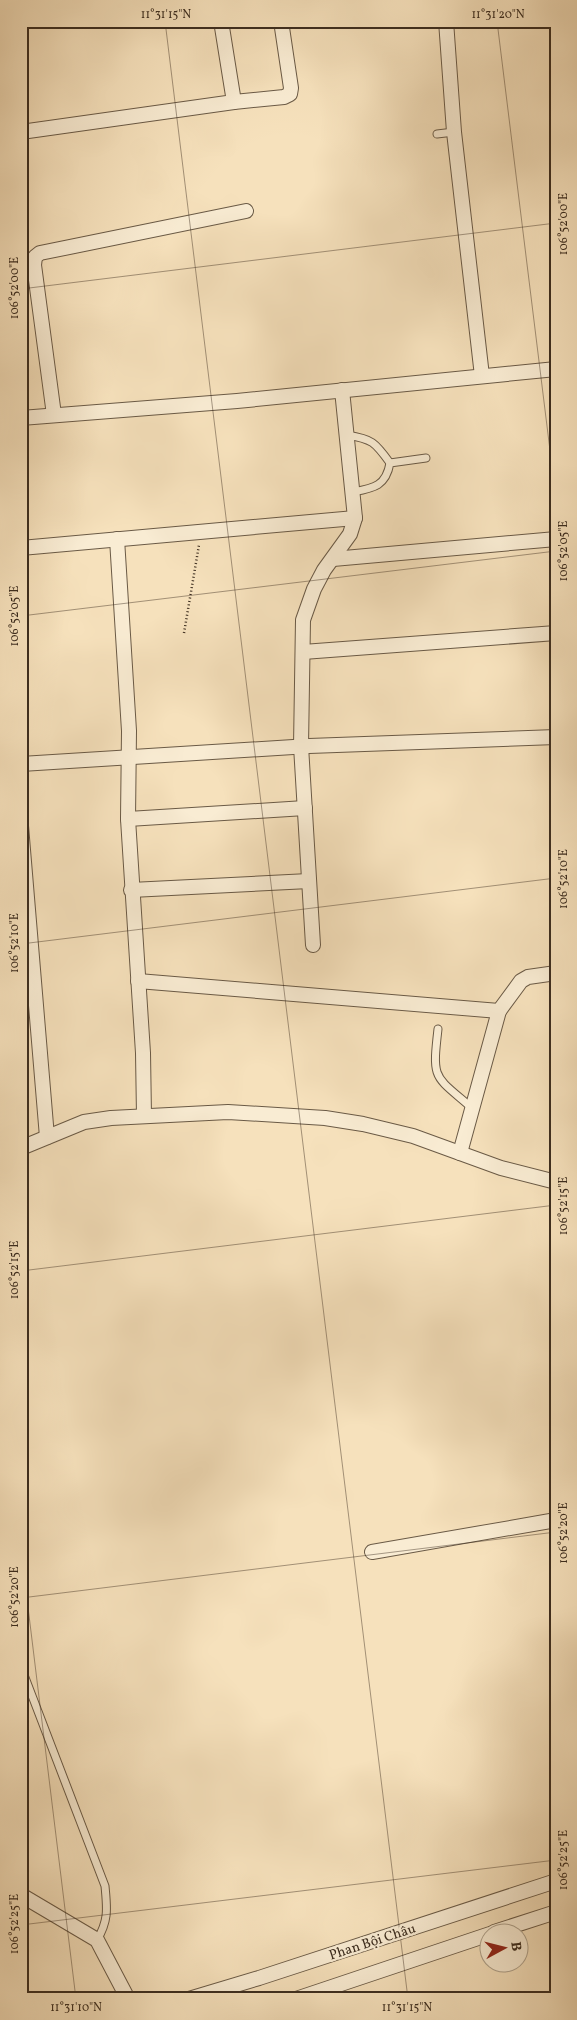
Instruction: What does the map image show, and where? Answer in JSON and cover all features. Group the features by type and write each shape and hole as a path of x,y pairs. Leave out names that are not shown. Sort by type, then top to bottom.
{"street":[{"path":"220,21 234,102"},
{"path":"21,132 234,102 284,97 290,94 291,88 281,21"},
{"path":"446,21 454,132 482,376"},
{"path":"54,415 34,265 35,257 40,253 246,211"},
{"path":"21,418 237,401 556,369"},
{"path":"313,945 301,746 303,620 314,589 324,570 334,559 350,534 355,518 342,390"},
{"path":"21,548 355,518"},
{"path":"116,539 129,757 128,819 131,890 144,1053 144,1116"},
{"path":"334,559 556,539"},
{"path":"303,652 556,634"},
{"path":"21,764 301,746 556,736"},
{"path":"128,819 305,808"},
{"path":"21,826 47,1137"},
{"path":"131,890 309,880"},
{"path":"460,1154 499,1011 521,981 528,977 556,973"},
{"path":"138,981 499,1011"},
{"path":"21,1148 84,1122 111,1118 228,1112 326,1118 363,1124 412,1136 500,1168 556,1182"},
{"path":"372,1552 556,1520"},
{"name":"Phan Bội Châu","path":"189,1999 556,1881"},
{"path":"21,1895 97,1940 128,1999"},
{"path":"525,1922 556,1912"},
{"path":"296,1999 480,1937"}],"lane":[{"path":"437,134 454,132"},
{"path":"347,435 363,438 377,445 390,463 388,475 379,485 368,490 352,492"},
{"path":"390,463 426,458"},
{"path":"438,1029 434,1062 436,1074 441,1081 472,1108"},
{"path":"21,1667 105,1886 108,1913 104,1928 97,1940"}],"path":[{"path":"184,633 201,532"}]}
